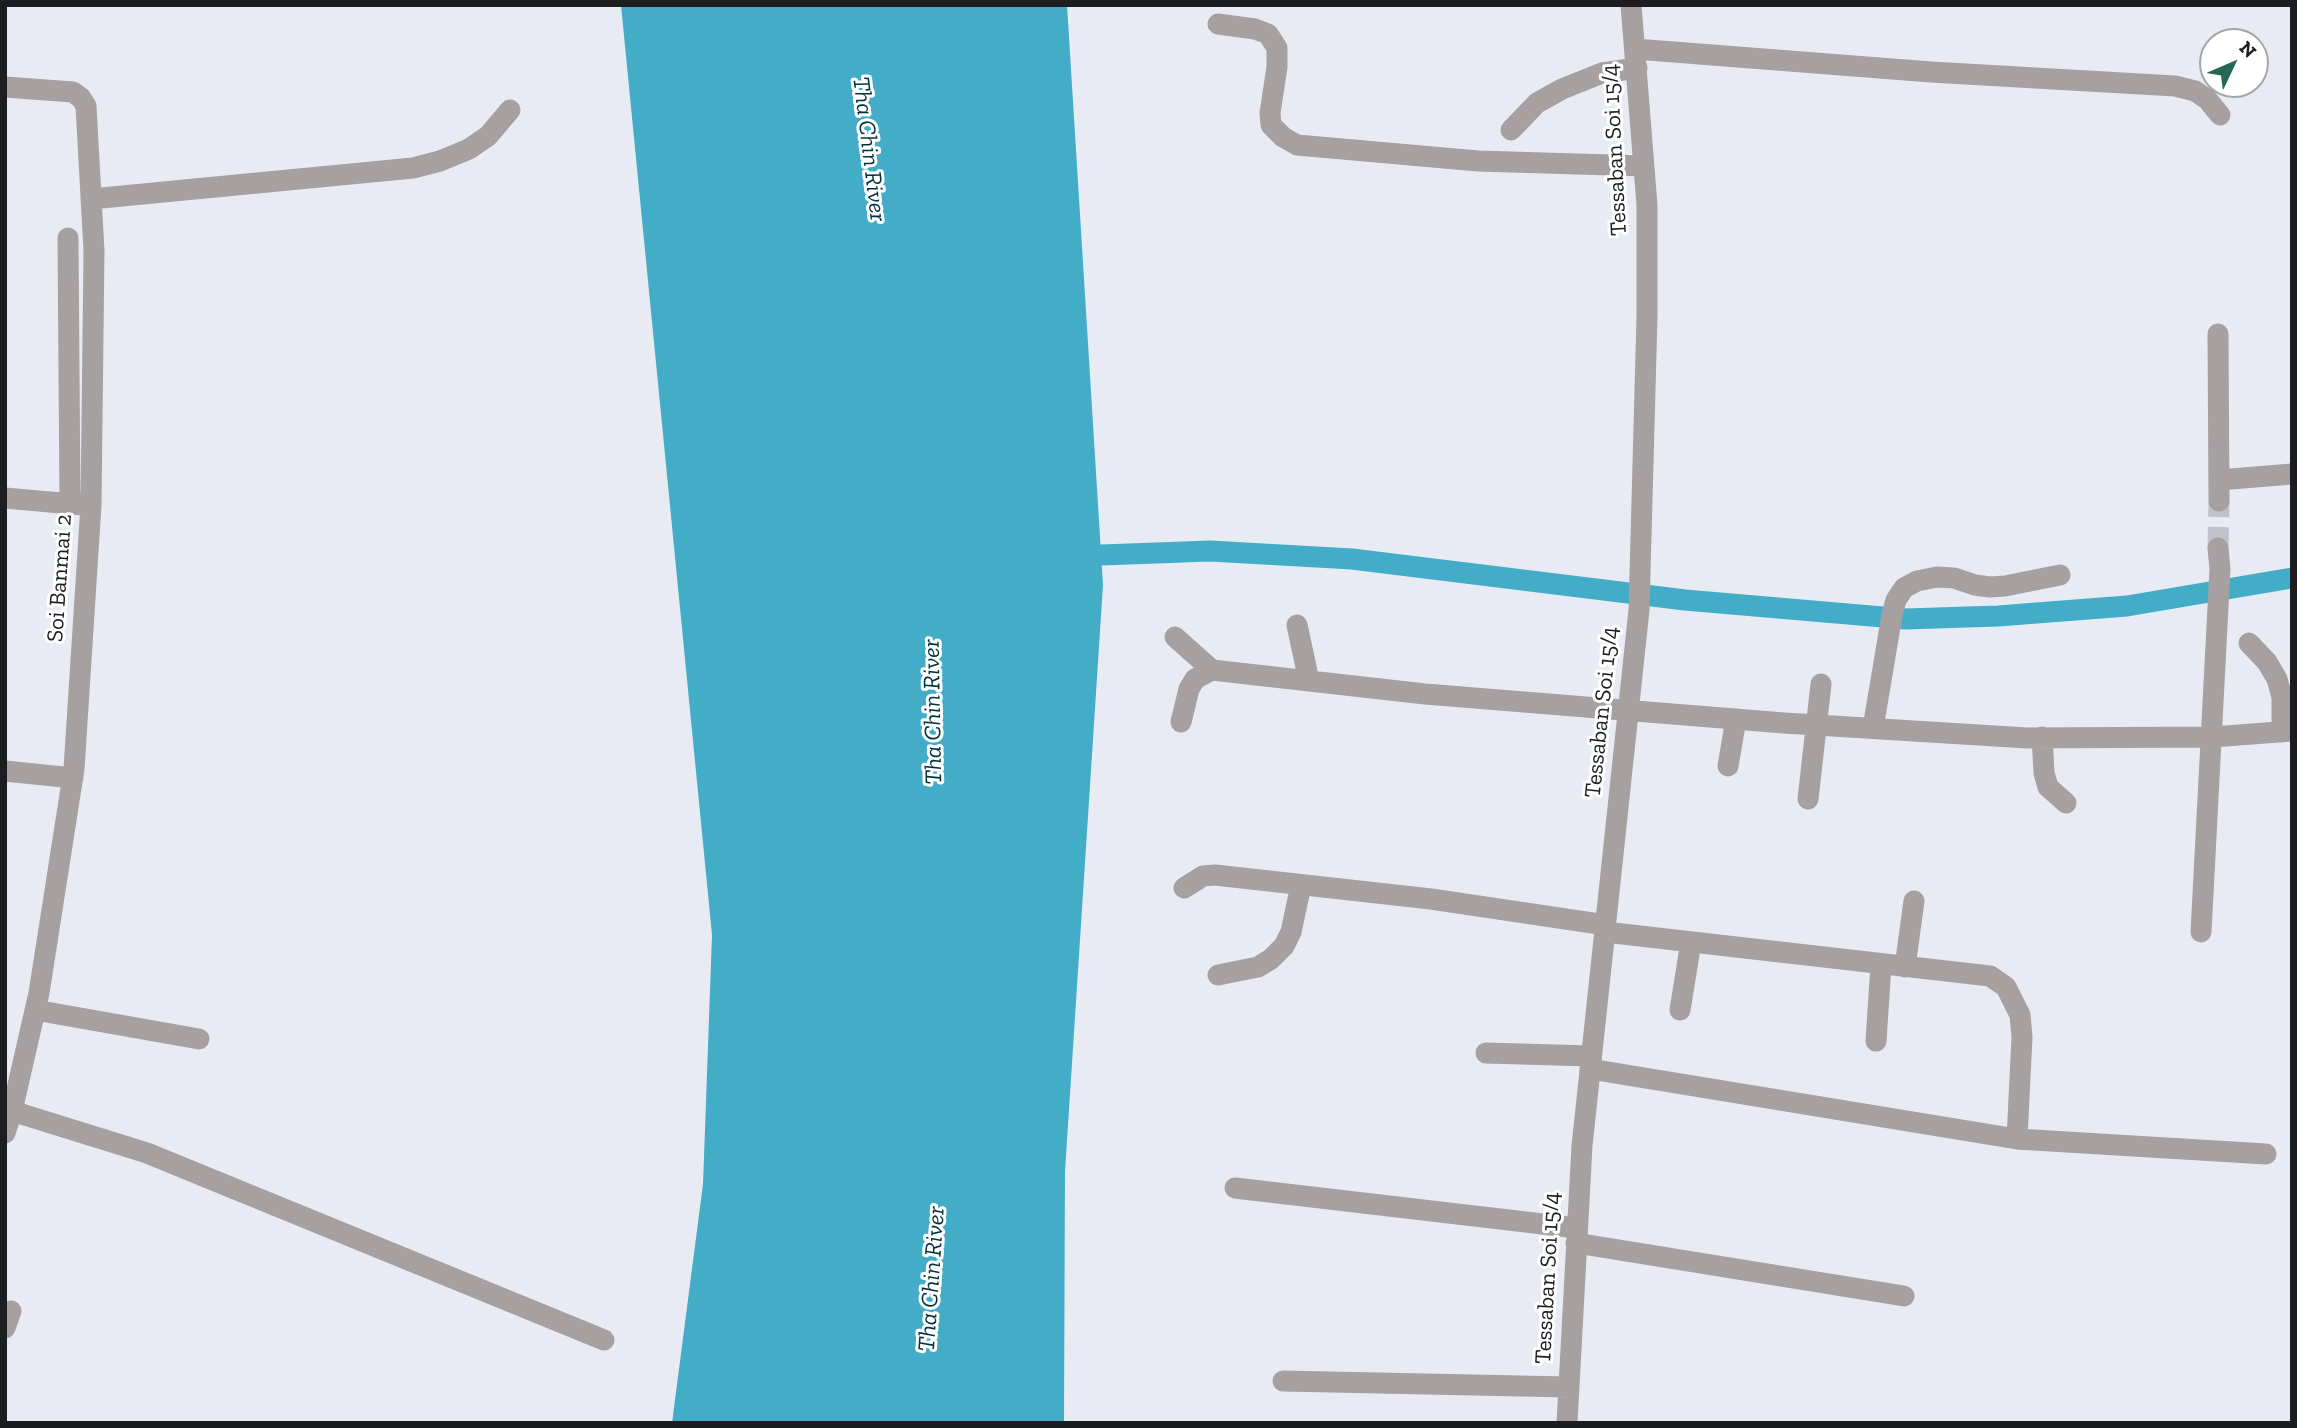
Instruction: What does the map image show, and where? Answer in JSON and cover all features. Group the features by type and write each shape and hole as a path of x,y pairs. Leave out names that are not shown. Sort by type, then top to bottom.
{"street":[{"name":"Tessaban Soi 15/4","path":"1567,1423 1576,1236 1590,1063 1639,610 1647,317 1647,205 1631,5"},
{"path":"1218,24 1255,29 1268,34 1277,48 1271,125 1283,137 1297,145 1478,161 1644,166"},
{"path":"1511,130 1537,103 1562,89 1636,59 2175,86 2195,91 2207,99 2220,115"},
{"name":"Soi Banmai 2","path":"5,87 73,92 86,106 94,251 80,504 73,778 35,1010 5,1133"},
{"path":"91,199 413,168 469,149 488,136 510,110"},
{"path":"5,498 80,504 68,238"},
{"path":"2218,334 2219,490 2292,474"},
{"path":"2201,932 2219,559"},
{"path":"1873,728 1894,608 1904,588 1937,577 1954,578 1990,587 2060,575"},
{"path":"1297,625 1309,681"},
{"path":"1175,637 1212,670"},
{"path":"1181,722 1189,689 1195,679 1212,670 1425,694 1815,725 2042,737 2212,737 2287,732 2277,679 2267,662 2249,643"},
{"path":"1808,799 1821,684"},
{"path":"1728,766 1736,719"},
{"path":"2042,737 2044,773 2048,787 2066,803"},
{"path":"5,771 73,778"},
{"path":"1184,888 1203,876 1215,875 1431,899 1691,942 1990,976 2006,987 2020,1016 2022,1037 2017,1139"},
{"path":"1218,975 1258,967 1284,946 1291,932 1301,885"},
{"path":"1905,967 1914,901"},
{"path":"1680,1010 1691,942"},
{"path":"1876,1041 1881,964"},
{"path":"35,1010 199,1039"},
{"path":"1486,1053 1590,1063 2017,1139 2266,1154"},
{"path":"12,1111 147,1153 604,1340"},
{"path":"1235,1188 1576,1236 1904,1296"},
{"path":"1283,1381 1568,1387"}],"water":[{"name":"Tha Chin River","path":"621,5 1067,5 1103,585 1065,1171 1064,1423 672,1423 703,1184 712,935"}],"waterway":[{"path":"1075,556 1210,551 1352,559 1685,600 1906,619 1998,616 2127,606 2292,578"}],"tunnel":[{"path":"2218,548 2219,501"}]}
